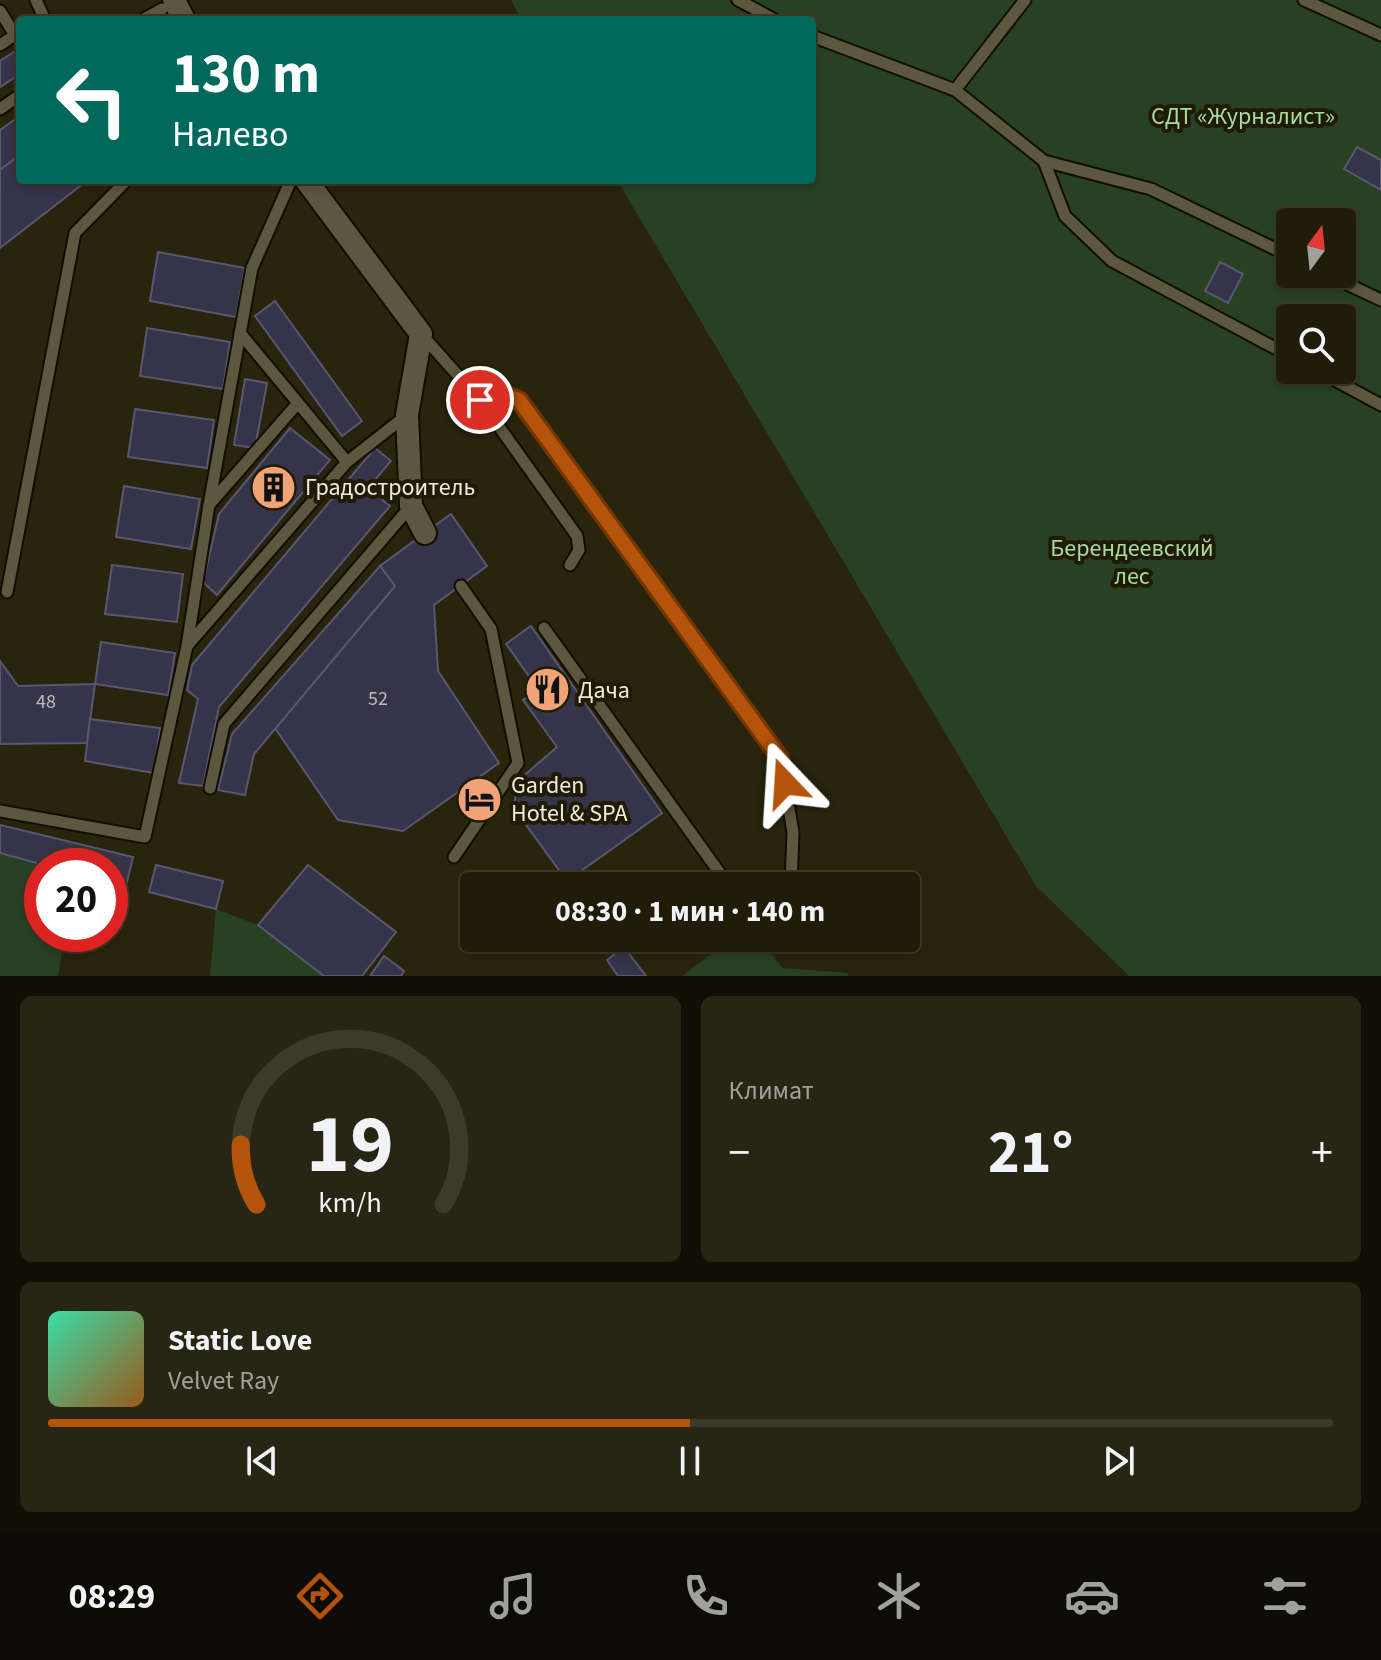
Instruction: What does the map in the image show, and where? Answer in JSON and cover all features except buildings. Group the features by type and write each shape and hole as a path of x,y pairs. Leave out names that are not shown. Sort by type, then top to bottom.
{"street":[{"path":"309,184 421,334 407,415 411,506 425,533"}],"lane":[{"path":"738,0 768,16"},
{"path":"955,90 1025,0"},
{"path":"1304,0 1381,35"},
{"path":"0,11 15,35 0,45"},
{"path":"816,38 955,90 1044,161 1151,189 1276,249"},
{"path":"1044,161 1065,216 1112,261 1276,349"},
{"path":"7,592 75,233 123,184"},
{"path":"0,811 145,837 187,646 252,268 289,184"},
{"path":"1356,288 1381,300"},
{"path":"240,333 347,462"},
{"path":"421,334 480,400 577,536 579,550 570,565"},
{"path":"1342,384 1381,405"},
{"path":"480,400 505,395 519,400 780,758 793,832 792,872"},
{"path":"209,505 298,403"},
{"path":"187,646 347,462 407,415"},
{"path":"210,788 224,724 411,506"},
{"path":"454,857 518,763 491,629 461,586"},
{"path":"544,628 719,872"}],"green space":[{"name":"Берендеевский лес","path":"511,0 1381,0 1381,976 1129,976 1036,886 619,184 816,184 816,16 520,16"},
{"path":"0,853 24,860 24,952 62,952 58,976 0,976"},
{"path":"216,909 258,925 324,976 210,976"},
{"path":"714,952 770,952 783,968 847,973 849,976 682,976"}],"place":[{"name":"Градостроитель","path":"274,487"},
{"name":"Дача","path":"547,690"},
{"name":"Garden Hotel & SPA","path":"480,799"}],"route":[{"path":"480,400 505,395 519,400 780,758 785,783"}],"park label":[{"name":"СДТ «Журналист»","path":"1243,116"}]}
